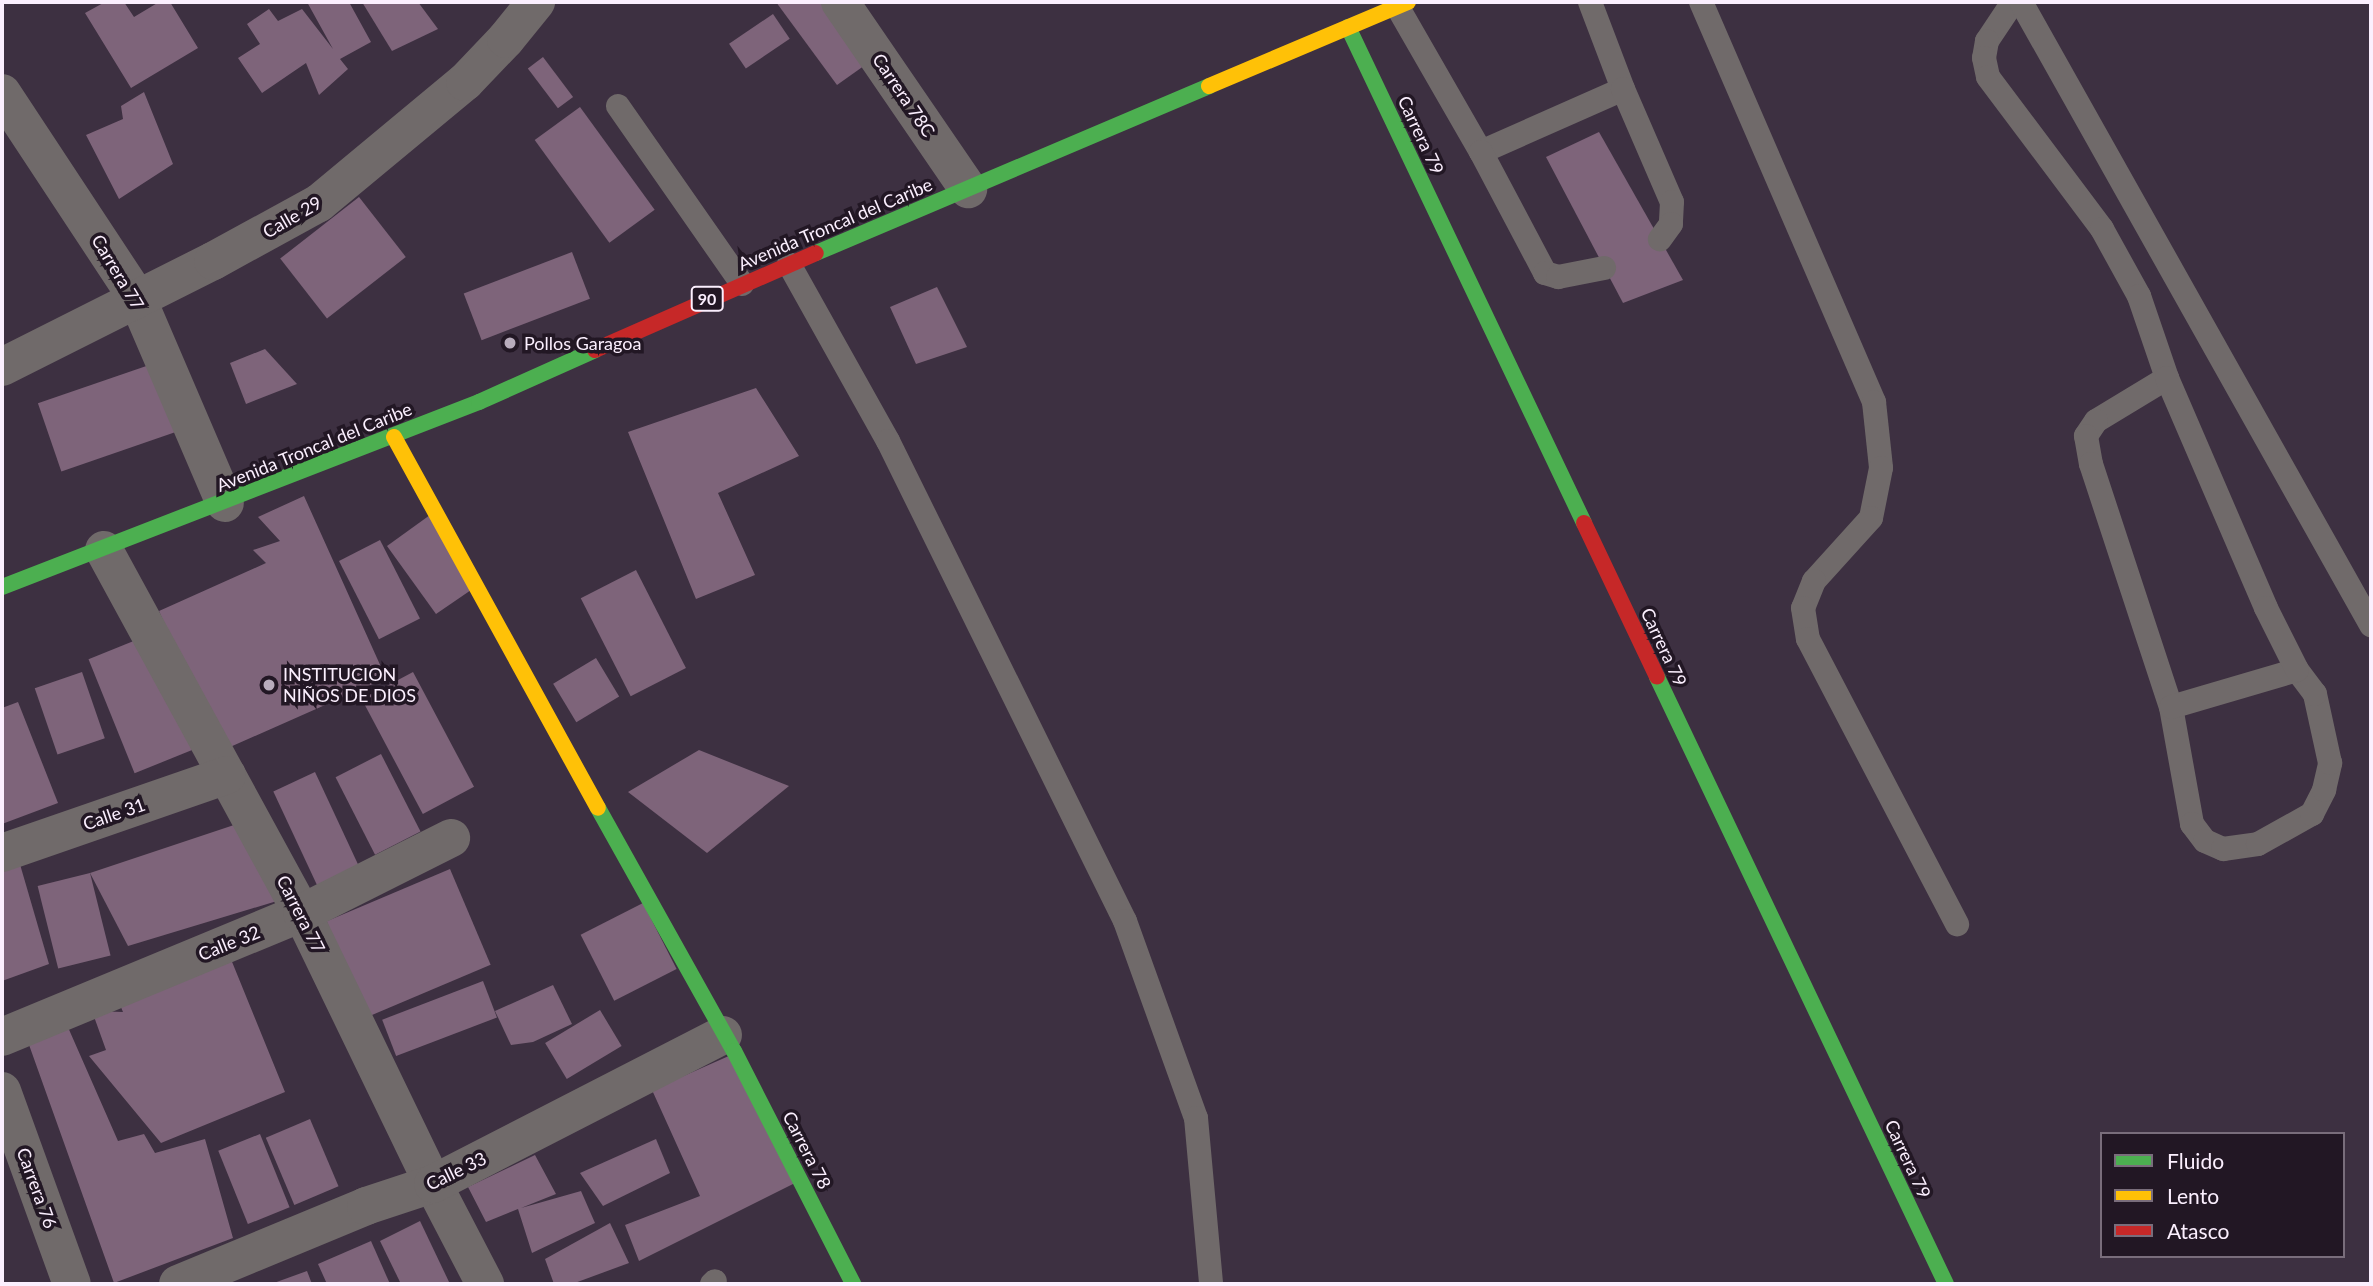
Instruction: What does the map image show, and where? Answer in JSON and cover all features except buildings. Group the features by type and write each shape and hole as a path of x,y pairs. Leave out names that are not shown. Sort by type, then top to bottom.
{"main road":[{"name":"Avenida Troncal del Caribe","path":"2,587 394,437 742,284 1402,4"},
{"name":"Carrera 79","path":"1348,27 1946,1284"},
{"name":"Carrera 78","path":"394,437 734,1051 853,1284"}],"street":[{"name":"Calle 29","path":"2,367 213,261 319,203 465,82 506,39 536,2"},
{"name":"Carrera 78C","path":"840,2 968,188"},
{"name":"Carrera 77","path":"2,93 137,298 225,503"},
{"name":"Carrera 77","path":"104,550 302,913 433,1184 485,1284"},
{"name":"Calle 31","path":"2,853 227,775"},
{"name":"Calle 32","path":"2,1037 302,913 451,838"},
{"name":"Calle 33","path":"178,1284 366,1206 433,1184 723,1035"},
{"name":"Carrera 76","path":"2,1091 72,1284"}],"lane":[{"path":"1590,2 1623,89 1672,202 1671,224 1660,239"},
{"path":"1701,2 1874,402 1881,468 1871,518 1814,581 1803,608 1808,639 1957,924"},
{"path":"2014,2 1987,41 1984,58 1989,77 2102,229 2139,296 2167,378 2266,608 2297,670 2315,694 2330,762 2324,790 2312,814 2258,844 2223,849 2205,841 2192,824 2171,707 2095,477 2086,436 2095,421 2167,378"},
{"path":"2021,2 2371,625"},
{"path":"1402,4 1545,273 1558,277 1604,268"},
{"path":"1481,152 1623,89"},
{"path":"618,106 742,284"},
{"path":"789,264 888,441 1125,921 1196,1118 1211,1284"},
{"path":"2171,707 2297,670"}],"traffic: fast":[{"path":"1348,27 1584,523"},
{"path":"816,253 1209,86"},
{"path":"2,587 479,402 595,350"},
{"path":"1657,677 1946,1284"},
{"path":"598,808 734,1051 853,1284"}],"traffic: slow":[{"path":"1209,86 1408,2"},
{"path":"394,437 598,808"}],"traffic: jam":[{"path":"595,350 816,253"},
{"path":"1584,523 1657,677"}],"place":[{"name":"Pollos Garagoa","path":"510,343"},
{"name":"INSTITUCION NIÑOS DE DIOS","path":"269,685"}]}
